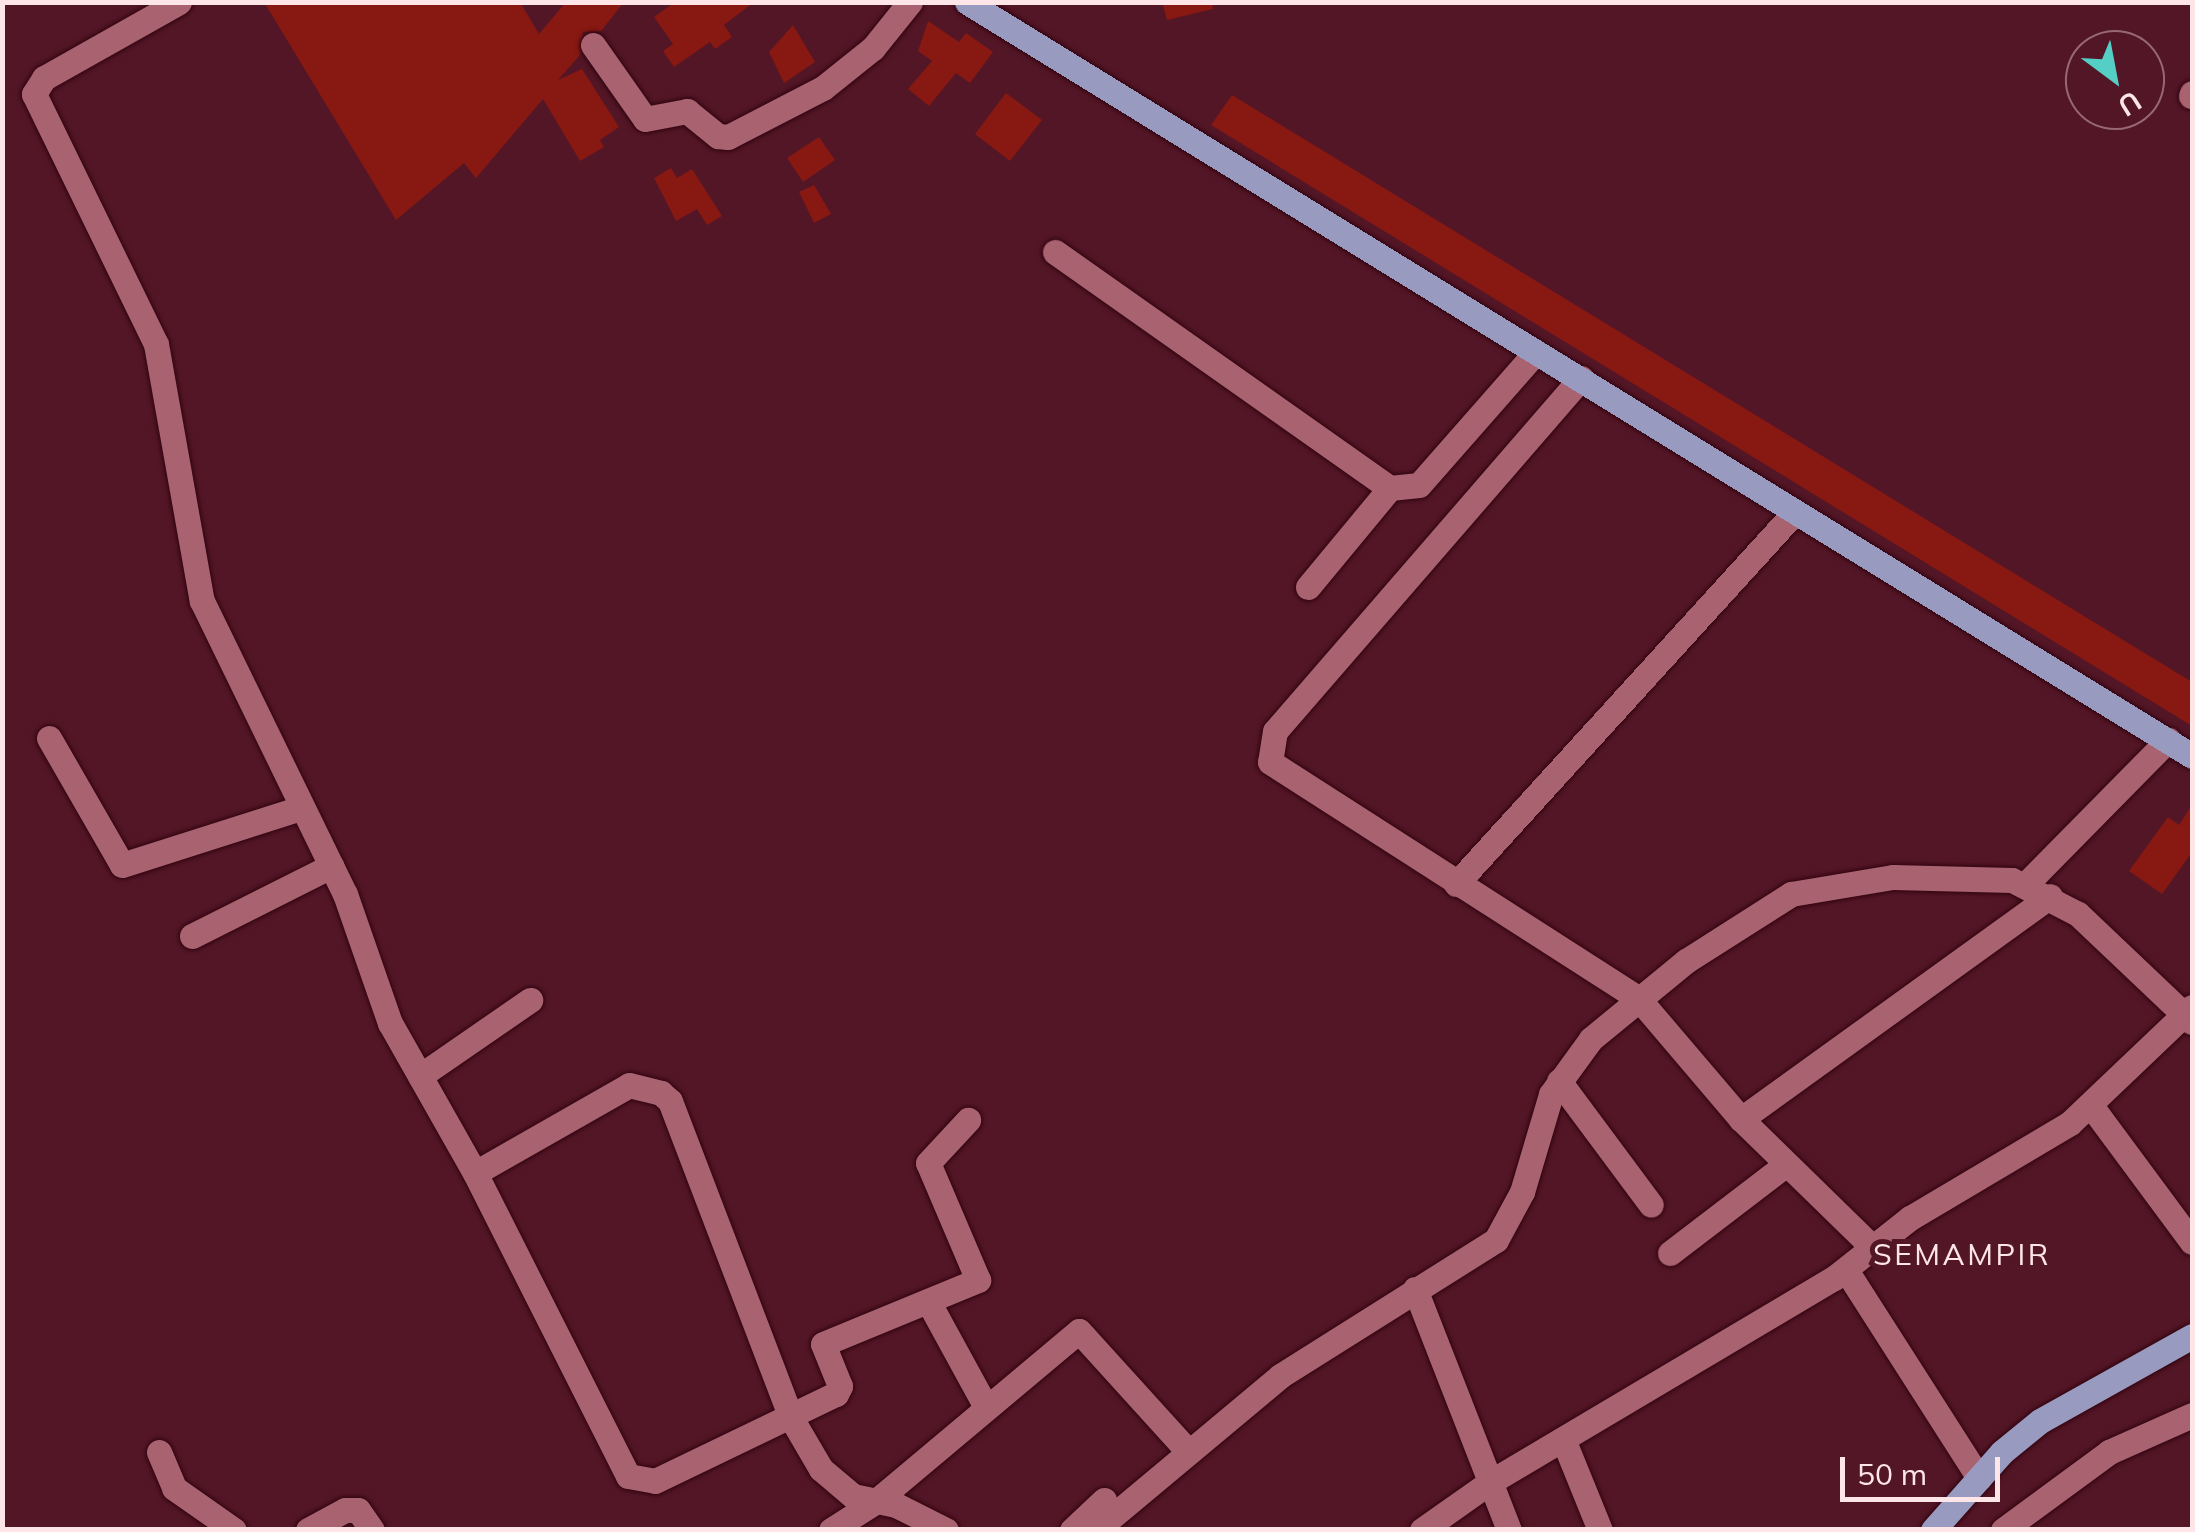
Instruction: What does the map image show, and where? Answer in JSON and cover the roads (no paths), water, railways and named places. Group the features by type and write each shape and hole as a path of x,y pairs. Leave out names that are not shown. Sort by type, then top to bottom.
{"main road":[{"path":"967,2 1581,378 1792,514 2192,756"},
{"path":"1933,1530 2002,1452 2083,1392 2192,1336"}],"street":[{"path":"180,2 44,78 34,94 156,344 196,585 331,866 390,1022 475,1174 634,1481 655,1481 840,1391 823,1344 928,1301 980,1274 928,1162 968,1120"},
{"path":"593,46 645,119 686,112 718,136 728,137 823,88 872,48 910,2"},
{"path":"1055,252 1390,488"},
{"path":"1308,587 1390,488 1419,484 1536,352"},
{"path":"1581,378 1275,731 1268,752 1278,772 1638,998 1741,1120 1871,1246"},
{"path":"1456,884 1792,514"},
{"path":"49,738 122,865 302,808"},
{"path":"2025,885 2168,740"},
{"path":"192,936 331,866"},
{"path":"1072,1530 1180,1444 1415,1289 1482,1251 1506,1229 1559,1081 1591,1039 1638,998 1736,925 1814,887 1946,876 2025,885 2078,914 2190,1015 2092,1107 1871,1246 1846,1270 1490,1482 1422,1530"},
{"path":"1741,1120 2050,896"},
{"path":"420,1076 530,1000"},
{"path":"1559,1081 1651,1205"},
{"path":"475,1174 629,1085 661,1094 670,1101 790,1416 825,1474 853,1496 910,1510 946,1530"},
{"path":"2092,1107 2192,1242"},
{"path":"1670,1253 1785,1165"},
{"path":"1846,1270 1979,1478"},
{"path":"1415,1289 1509,1530"},
{"path":"928,1301 985,1404"},
{"path":"831,1530 875,1502 985,1404 1082,1331 1180,1444"},
{"path":"2003,1530 2109,1452 2192,1415"},
{"path":"1563,1439 1600,1530"},
{"path":"1096,1530 1180,1444"},
{"path":"159,1452 174,1488 234,1530"},
{"path":"308,1530 346,1510 358,1510 372,1530"}],"district":[{"name":"SEMAMPIR","path":"1962,1254"}]}
